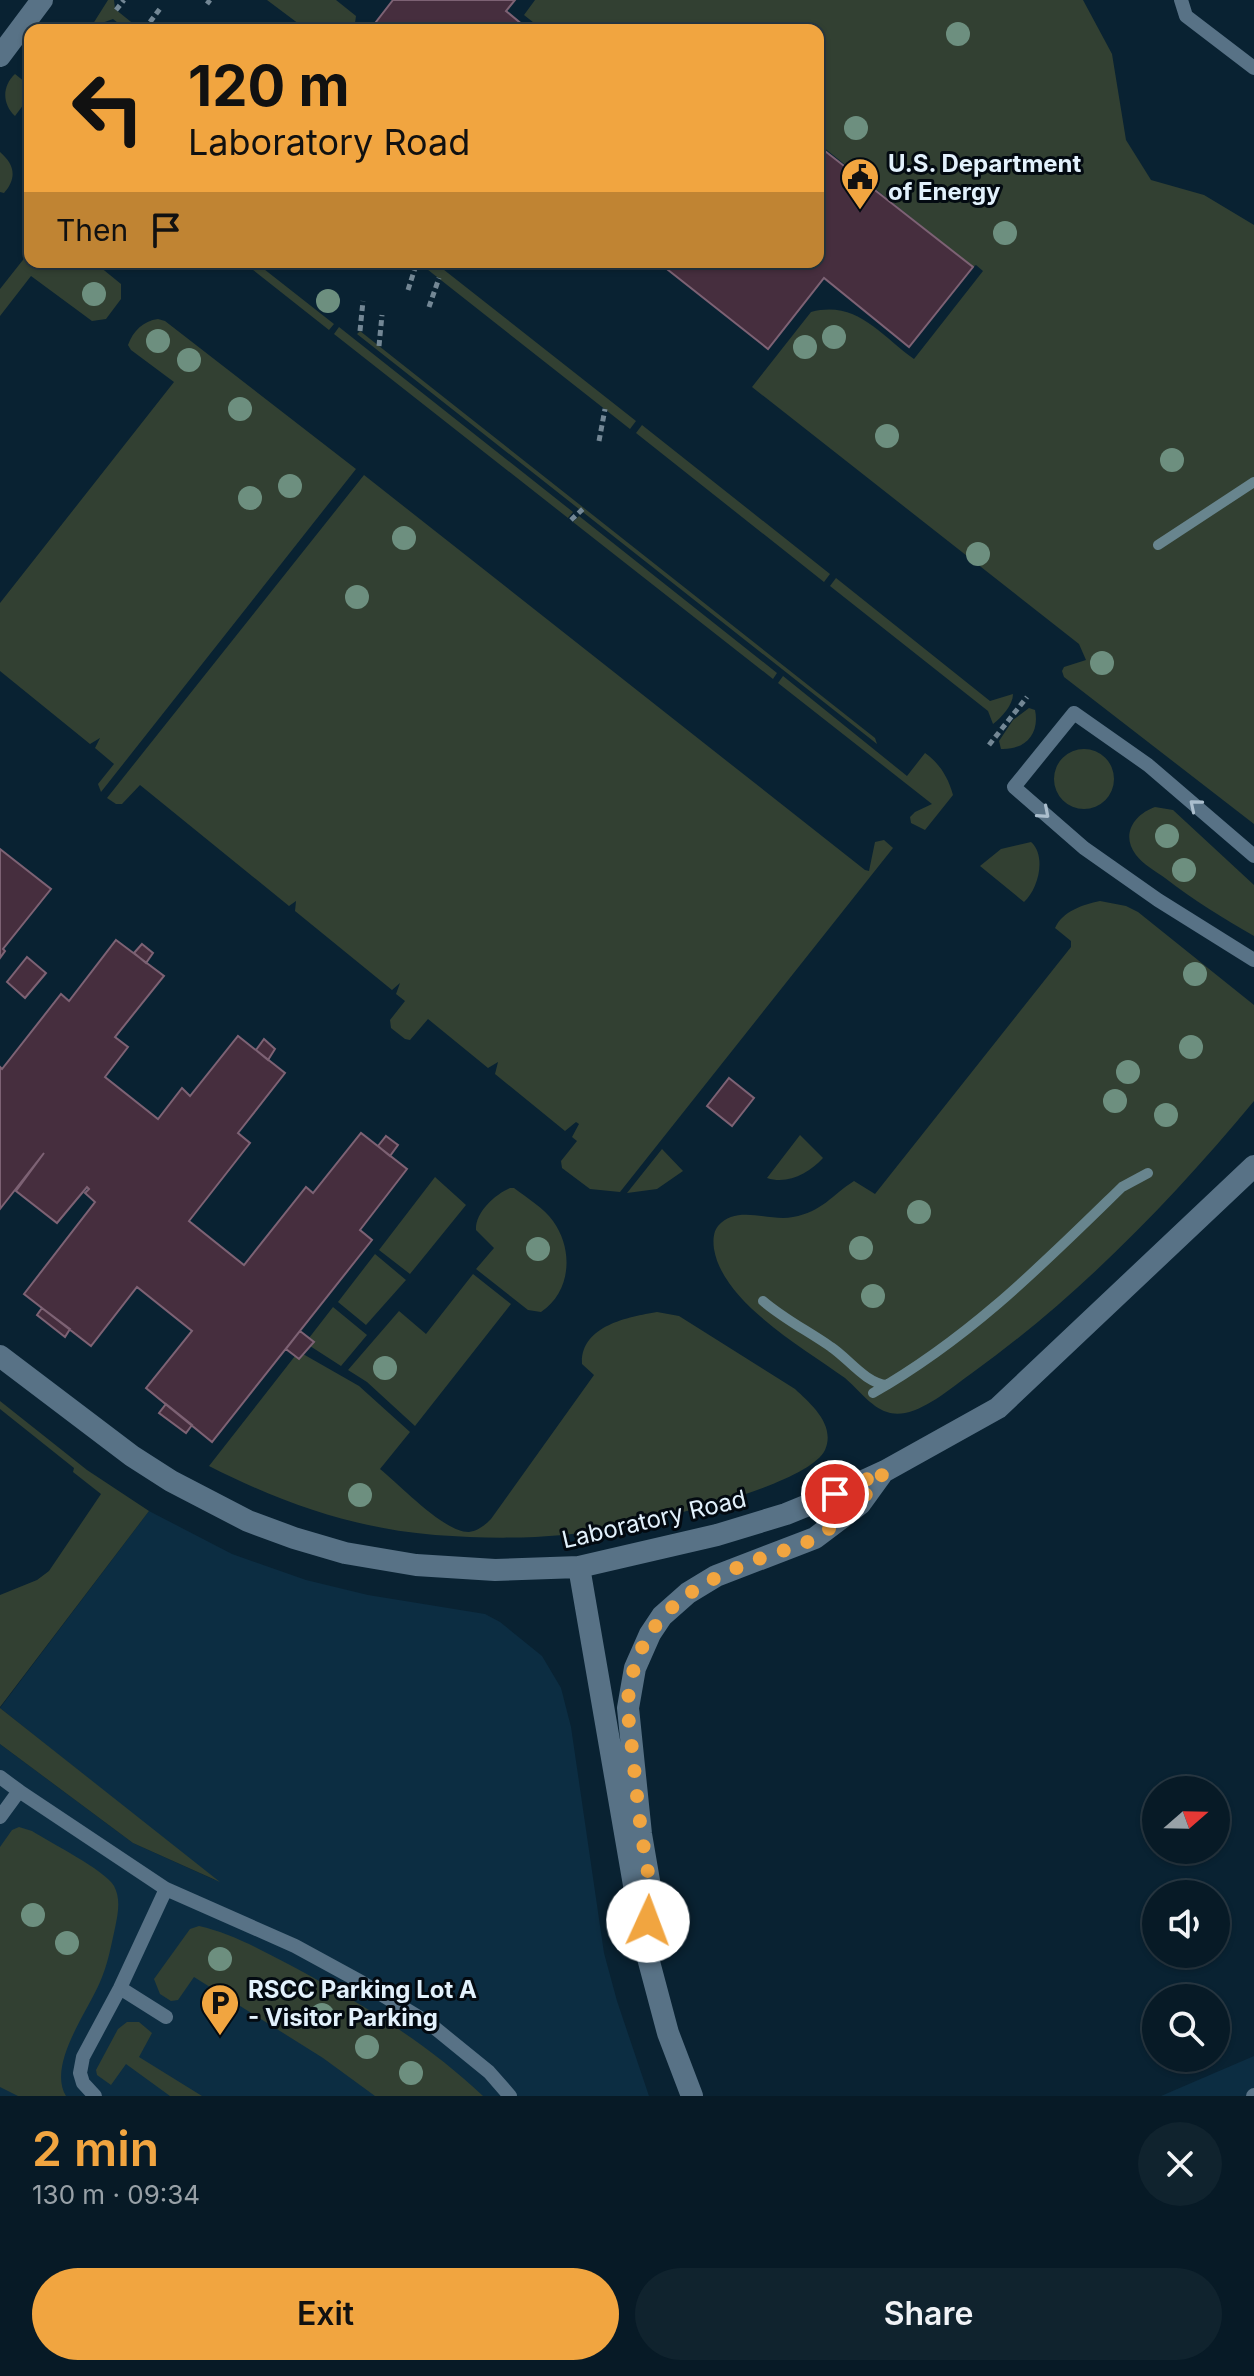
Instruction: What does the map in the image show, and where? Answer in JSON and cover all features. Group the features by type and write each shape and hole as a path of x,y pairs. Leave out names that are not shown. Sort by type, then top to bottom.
{"street":[{"path":"0,56 33,4"},
{"name":"Laboratory Road","path":"0,1356 132,1456 171,1481 248,1521 283,1534 345,1553 416,1565 495,1570 579,1567 717,1535 786,1514 885,1471 998,1408 1254,1166"},
{"path":"644,1943 652,1898 641,1834 628,1708 635,1668 650,1634 662,1616 688,1593 716,1576 793,1548 824,1532 860,1504 885,1471"},
{"path":"579,1567 644,1943 668,2033 692,2096"}],"lane":[{"path":"1181,0 1186,16 1254,68"},
{"path":"1254,856 1148,765 1074,713 1014,787 1084,848 1158,900 1254,960"},
{"path":"0,1777 166,1889 295,1946 430,2024 489,2072 510,2096"},
{"path":"0,1817 19,1791"},
{"path":"95,2096 83,2083 80,2073 83,2057 120,1988 166,1889"},
{"path":"120,1988 166,2017"}],"path":[{"path":"116,10 124,0"},
{"path":"148,24 162,6"},
{"path":"408,290 415,268"},
{"path":"429,307 439,278"},
{"path":"360,331 363,301"},
{"path":"379,346 382,315"},
{"path":"599,441 605,409"},
{"path":"571,520 584,508"},
{"path":"989,745 1027,697"}],"shaded area":[{"path":"149,1511 232,1554 306,1580 368,1595 485,1614 500,1622 542,1656 561,1688 571,1727 604,1953 649,2096 0,2096 0,1744 133,1843 215,1880 0,1708"},
{"path":"1254,2056 1254,2096 1161,2096 1217,2072 1230,2072 1230,2066"}],"green space":[{"path":"108,0 114,0 115,9 134,24 119,24 113,19 93,24"},
{"path":"267,0 336,0 356,16 355,24 299,24"},
{"path":"535,0 1083,0 1112,54 1126,140 1151,180 1204,195 1254,225 1254,824 1064,677 1064,667 1086,660 1079,644 752,387 811,312 842,311 855,315 914,359 983,271 976,265 973,267 824,148 824,24 535,24 524,15"},
{"path":"15,74 24,81 24,104 15,116 5,95"},
{"path":"0,152 9,162 12,172 11,182 4,193 0,192"},
{"path":"24,259 24,268 101,268 121,284 121,299 106,319 92,321 31,276 0,316 0,289"},
{"path":"251,268 263,268 334,324 329,330"},
{"path":"426,268 442,268 636,421 630,429"},
{"path":"158,319 165,321 356,469 101,792 98,784 114,764 95,748 100,738 90,744 0,671 0,603 174,382 128,345 139,328"},
{"path":"339,327 573,512 568,518 334,334"},
{"path":"360,331 875,738 877,744 357,334"},
{"path":"642,425 830,574 824,582 636,433"},
{"path":"364,475 865,870 869,871 875,842 884,840 893,848 620,1192 590,1189 562,1168 561,1161 577,1141 572,1137 579,1124 576,1122 565,1131 495,1074 498,1062 488,1068 428,1019 410,1040 391,1028 390,1020 405,1001 396,994 400,983 392,990 295,911 296,901 289,906 140,785 122,804 107,798"},
{"path":"579,516 777,673 773,679 573,522"},
{"path":"836,578 990,701 1013,694 1000,718 993,724 988,711 830,586"},
{"path":"783,676 907,776 925,753 935,762 946,777 953,795 925,830 911,823 910,817 932,804 778,683"},
{"path":"1029,708 1035,710 1036,719 1029,739 1017,747 1001,749 999,741 1013,720"},
{"path":"1084,749 1095,751 1105,758 1112,768 1112,790 1105,800 1095,807 1084,809 1073,807 1063,800 1056,790 1054,779 1056,768 1063,758 1073,751"},
{"path":"1155,807 1173,810 1254,885 1254,936 1186,894 1136,855 1129,840 1132,826 1141,814"},
{"path":"1031,842 1039,856 1039,873 1033,890 1024,902 980,866 1001,849"},
{"path":"1100,901 1126,906 1138,912 1254,1005 1254,1101 1190,1175 1122,1246 1049,1312 931,1402 905,1413 881,1410 845,1378 768,1322 732,1288 714,1249 715,1231 734,1216 784,1218 803,1215 854,1181 875,1194 1071,947 1071,941 1055,928 1058,922 1074,910"},
{"path":"800,1135 823,1158 790,1179 767,1178"},
{"path":"662,1149 683,1171 657,1189 627,1193"},
{"path":"435,1177 466,1205 410,1274 379,1250"},
{"path":"510,1188 549,1216 560,1232 564,1245 564,1282 551,1304 541,1312 528,1310 476,1269 494,1248 476,1230 479,1217 492,1200"},
{"path":"375,1254 406,1280 366,1325 338,1302"},
{"path":"473,1274 511,1304 415,1426 367,1382 348,1370 399,1311 426,1334"},
{"path":"333,1307 367,1335 341,1366 310,1346 313,1342 309,1338"},
{"path":"657,1312 679,1316 795,1389 825,1424 828,1441 825,1450 810,1465 782,1480 704,1506 587,1532 515,1538 404,1532 346,1520 263,1491 209,1466 295,1356 299,1359 303,1354 359,1386 410,1432 380,1469 448,1525 469,1532 475,1530 491,1519 594,1375 582,1364 583,1351 589,1341 608,1326"},
{"path":"0,1401 87,1470 149,1511 0,1707 0,1595 37,1580 49,1571 101,1494 73,1472 74,1468 0,1409"},
{"path":"0,1708 220,1882 133,1843 0,1744"},
{"path":"19,1827 32,1831 100,1872 109,1879 118,1896 117,1917 105,1968 65,2054 62,2083 66,2096 18,2096 0,2087 0,1847 12,1830"},
{"path":"199,1926 257,1948 366,2008 438,2058 483,2096 375,2096 323,2058 194,1977 178,2000 171,2001 160,1994 154,1979 190,1929"},
{"path":"127,2022 139,2022 152,2033 139,2057 202,2096 170,2096 126,2064 111,2085 97,2075 96,2070 118,2029"}],"building":[{"path":"393,0 515,0 506,11 522,24 379,24 376,22"},
{"name":"U.S. Department of Energy","path":"824,152 973,267 909,347 824,278 768,349 666,268 824,268"},
{"path":"0,849 51,889 3,949 5,951 0,958"},
{"path":"116,940 164,976 115,1037 128,1047 105,1077 158,1119 182,1088 190,1096 238,1036 285,1073 238,1133 250,1143 189,1221 244,1265 306,1187 313,1193 361,1133 407,1169 360,1230 372,1240 212,1442 146,1388 192,1331 137,1287 91,1346 24,1294 95,1202 85,1193 89,1189 87,1187 57,1223 16,1191 44,1153 0,1209 0,1067 2,1069 61,994 69,1001"},
{"path":"142,944 153,953 146,963 134,953"},
{"path":"27,957 46,973 25,998 7,982"},
{"path":"264,1039 275,1049 268,1060 256,1050"},
{"path":"729,1078 754,1098 732,1126 707,1106"},
{"path":"386,1136 398,1145 390,1156 378,1146"},
{"path":"42,1308 70,1329 65,1337 37,1315"},
{"path":"300,1331 314,1342 299,1359 286,1349"},
{"path":"166,1404 192,1425 186,1433 159,1413"}],"waterway":[{"path":"1158,545 1254,482"},
{"path":"873,1393 974,1324 1122,1187 1148,1173"},
{"path":"763,1301 831,1347 871,1380 887,1385"}],"place":[{"name":"U.S. Department of Energy","path":"860,211"},
{"name":"RSCC Parking Lot A - Visitor Parking","path":"220,2037"}],"route":[{"path":"648,1921 652,1898 641,1834 628,1708 635,1668 662,1616 688,1593 716,1576 815,1538 860,1504 885,1471 835,1494"}]}
